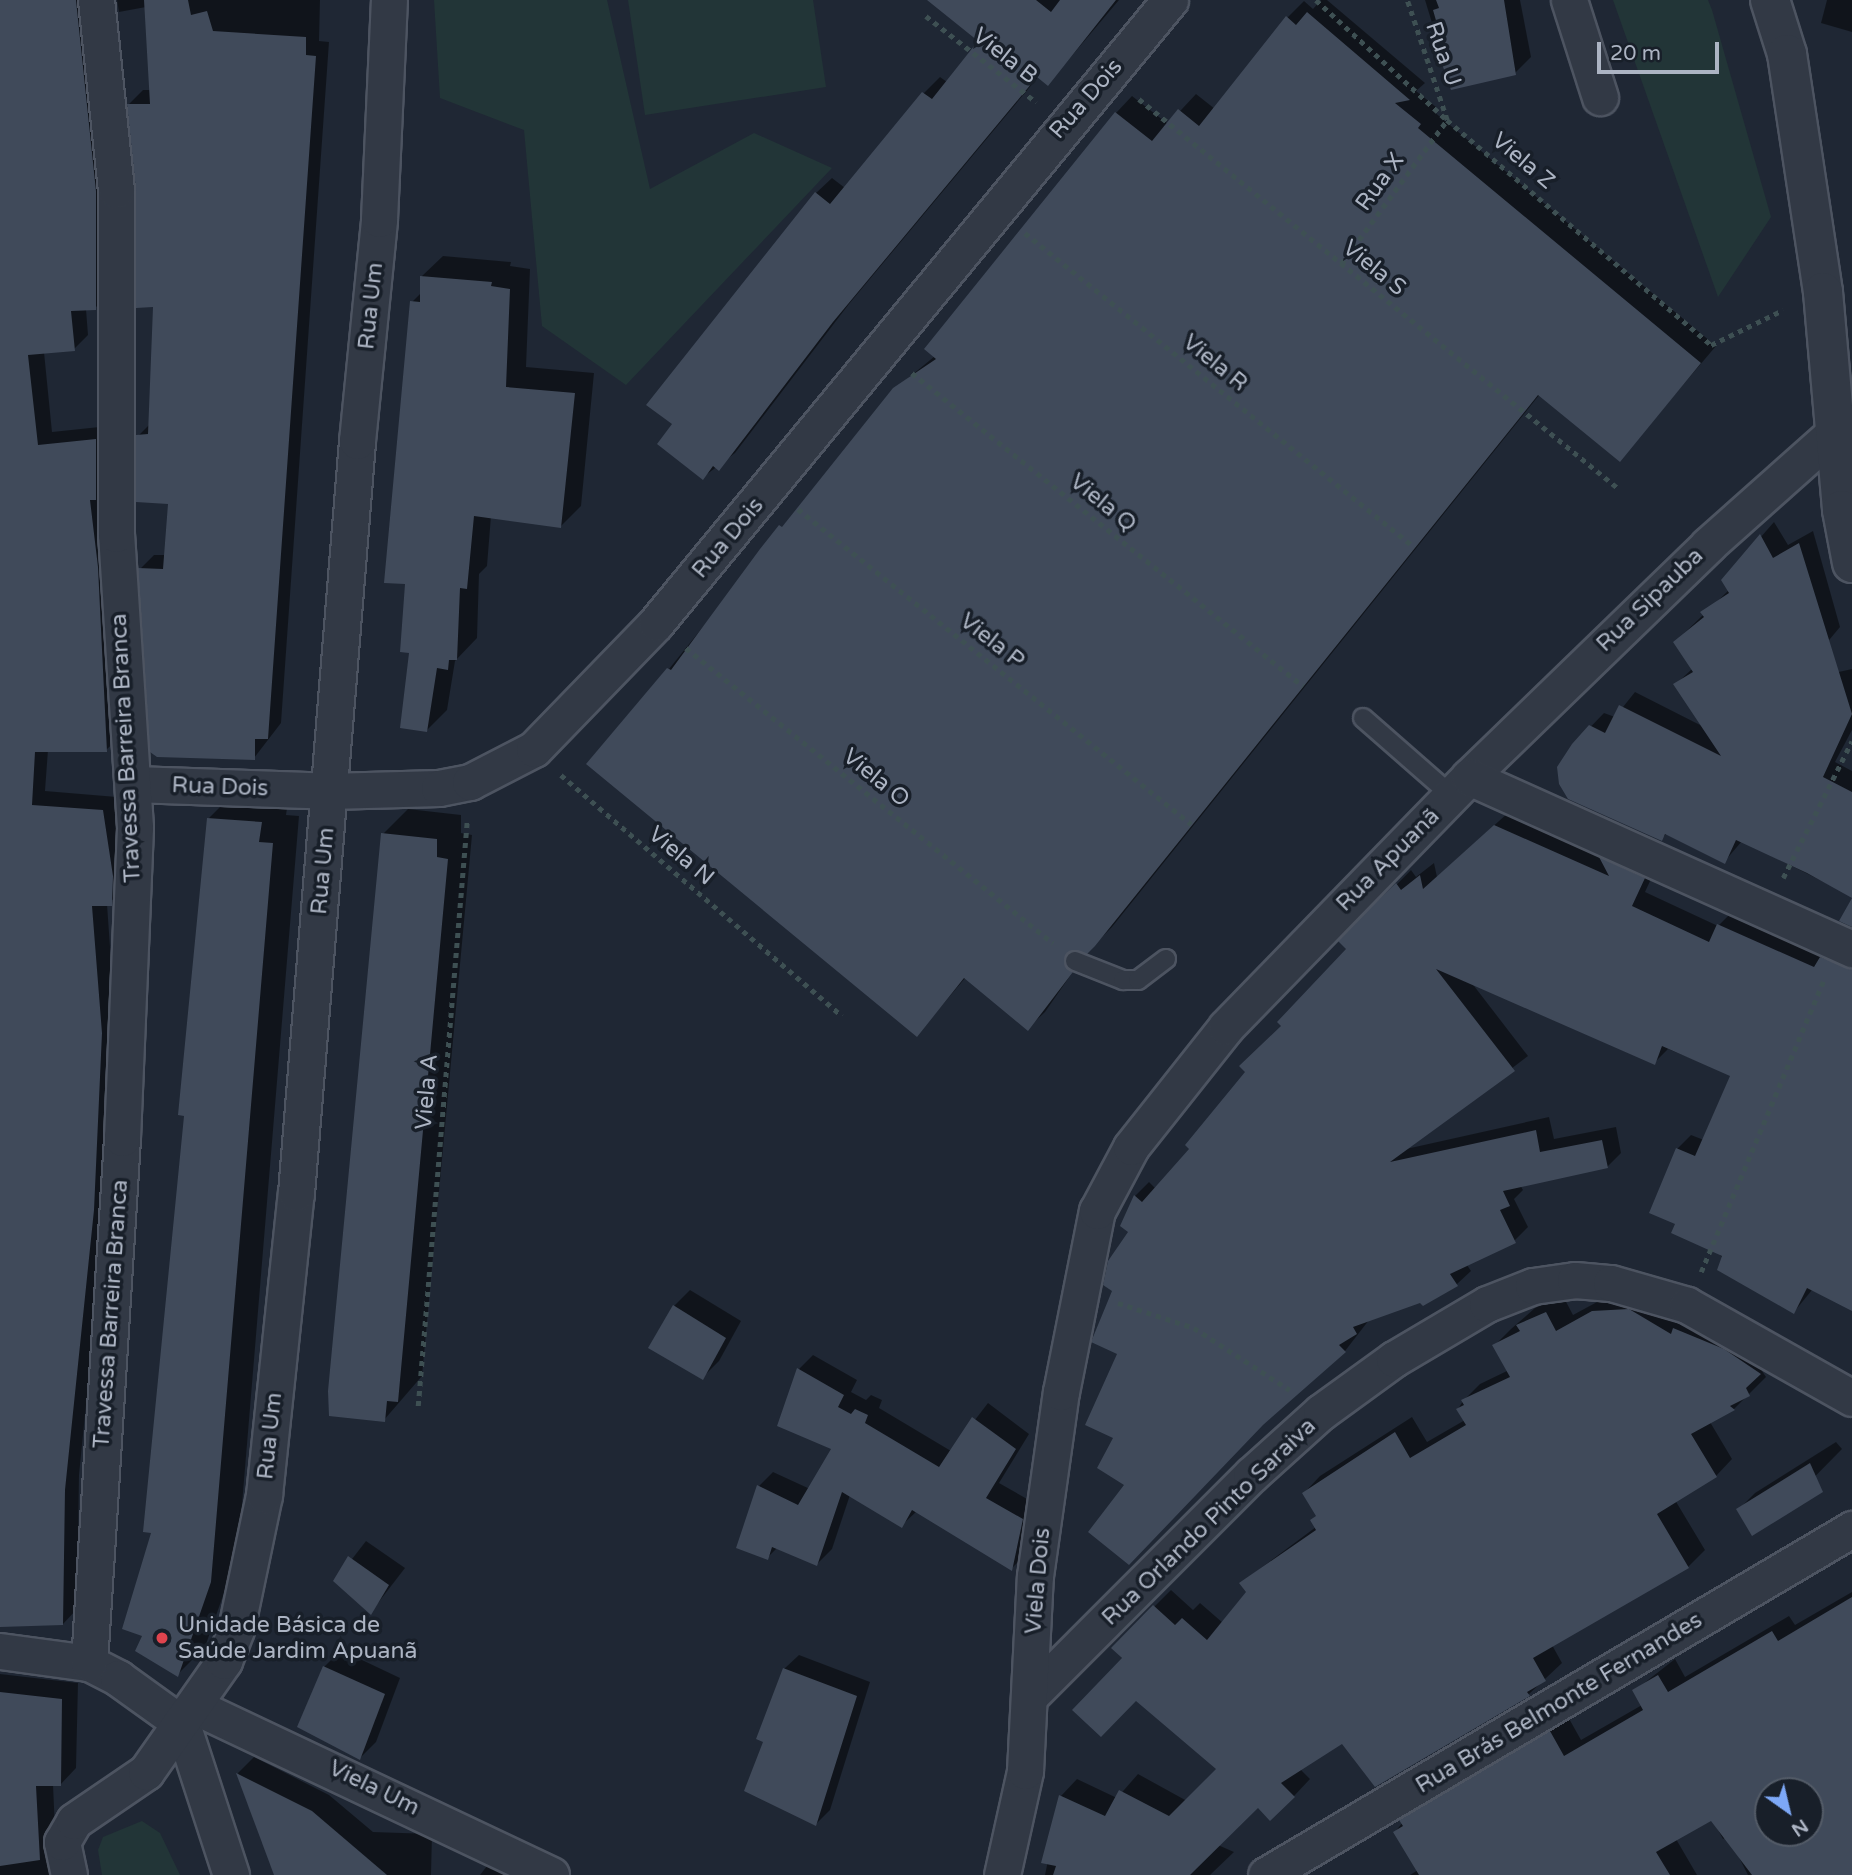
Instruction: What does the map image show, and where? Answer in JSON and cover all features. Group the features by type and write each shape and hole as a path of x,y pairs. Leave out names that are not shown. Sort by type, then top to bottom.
{"street":[{"name":"Travessa Barreira Branca","path":"89,1663 122,1138 133,785 116,534 116,190 96,0"},
{"name":"Rua Um","path":"69,1875 62,1842 74,1821 146,1772 219,1671 236,1629 264,1495 296,1193 379,219 389,0"},
{"name":"Rua Dois","path":"133,785 330,791 439,788 470,782 534,748 656,623 770,487 1063,124 1109,74 1170,0"},
{"path":"1569,0 1600,97"},
{"path":"1770,0 1787,54 1800,138 1837,430 1842,510 1852,563"},
{"name":"Rua Sipauba","path":"1460,786 1708,545 1837,430"},
{"path":"1460,786 1846,947"},
{"name":"Rua Apuanã","path":"1079,1286 1104,1191 1158,1109 1226,1027 1460,786"},
{"name":"Rua Orlando Pinto Saraiva","path":"1031,1695 1251,1475 1321,1412 1394,1359 1487,1304 1533,1286 1575,1280 1611,1283 1687,1305 1852,1398"},
{"name":"Viela Dois","path":"1002,1875 1025,1771 1035,1576 1079,1286"},
{"name":"Rua Brás Belmonte Fernandes","path":"1266,1875 1852,1529"},
{"path":"0,1651 89,1663"},
{"name":"Viela Um","path":"89,1663 188,1715 551,1875"},
{"path":"188,1715 230,1875"}],"lane":[{"path":"1363,718 1460,786"},
{"path":"1076,961 1123,980 1138,980 1166,959"}],"path":[{"name":"Viela Z","path":"1316,0 1447,120 1711,345 1787,308"},
{"name":"Rua U","path":"1406,0 1447,120"},
{"name":"Viela B","path":"926,16 1063,124"},
{"name":"Viela S","path":"1109,74 1619,489"},
{"name":"Rua X","path":"1340,264 1447,120"},
{"name":"Viela R","path":"994,208 1413,545"},
{"name":"Viela Q","path":"881,349 1303,686"},
{"name":"Viela P","path":"770,487 1191,824"},
{"name":"Viela O","path":"656,623 1076,961"},
{"path":"1766,912 1852,741"},
{"name":"Viela N","path":"534,748 608,819 842,1016"},
{"name":"Viela A","path":"418,1406 470,782"},
{"path":"1687,1305 1846,947"},
{"path":"1079,1286 1194,1328 1227,1346 1321,1412"}],"shaded area":[{"path":"434,0 607,0 650,189 754,133 832,168 626,385 542,326 524,130 440,98"},
{"path":"628,0 813,0 826,87 645,115"},
{"path":"1613,0 1708,0 1712,10 1771,217 1718,297"},
{"path":"142,1821 160,1833 180,1875 102,1875 98,1850 103,1837"}],"building":[{"path":"0,0 76,0 96,191 96,310 71,311 75,351 28,355 38,445 96,439 96,500 90,500 98,567 107,752 35,752 32,805 103,810 113,876 112,906 92,906 102,1033 94,1210 65,1490 63,1625 0,1627"},
{"path":"144,0 188,0 191,15 207,11 213,31 306,37 306,55 316,56 268,739 255,739 255,760 157,757 150,752 138,568 163,569 168,504 136,502 136,435 148,434 153,307 136,308 136,190 127,104 150,104"},
{"path":"927,0 1036,0 1051,12 1060,0 1116,0 1048,86 1037,77 833,322 719,471 713,466 703,480 657,444 672,424 646,405 815,192 830,204 922,92 932,99 978,41"},
{"path":"1436,0 1504,0 1516,75 1451,90 1429,26 1437,24 1433,10 1439,8"},
{"path":"1307,12 1410,100 1395,103 1421,124 1418,128 1701,363 1620,462 1538,395 1095,946 1087,954 1067,953 1064,963 1073,972 1028,1031 964,978 917,1037 586,764 667,668 671,670 760,549 779,525 782,527 893,388 936,359 924,349 1115,112 1152,141 1178,109 1199,126 1286,16 1296,25"},
{"path":"420,276 492,282 491,286 510,289 506,387 575,393 561,528 474,516 467,589 460,588 457,660 449,660 448,670 437,668 427,732 400,728 409,653 400,652 405,584 384,583 410,301 420,302"},
{"path":"1760,534 1773,558 1799,543 1852,714 1823,777 1852,792 1852,898 1807,873 1736,840 1725,864 1665,834 1662,841 1568,799 1559,784 1557,767 1572,744 1589,725 1605,733 1619,705 1721,756 1673,684 1693,672 1673,642 1704,617 1700,612 1729,593 1721,580"},
{"path":"207,818 262,822 259,842 273,843 211,1582 178,1677 135,1651 142,1636 122,1629 151,1533 143,1532 184,1116 178,1115"},
{"path":"1494,825 1609,876 1599,857 1645,878 1632,906 1709,942 1717,924 1814,967 1820,957 1852,969 1852,1311 1807,1288 1794,1314 1717,1270 1722,1256 1671,1233 1675,1224 1649,1213 1676,1148 1695,1156 1730,1076 1662,1046 1655,1065 1436,969 1515,1071 1390,1162 1536,1130 1540,1152 1602,1140 1608,1168 1503,1191 1510,1206 1500,1210 1516,1243 1450,1274 1458,1286 1423,1306 1420,1303 1353,1327 1357,1334 1339,1345 1346,1352 1263,1425 1129,1565 1088,1532 1124,1485 1097,1468 1113,1438 1085,1425 1117,1354 1091,1342 1112,1291 1103,1285 1108,1261 1128,1232 1120,1226 1134,1195 1142,1202 1189,1149 1185,1145 1245,1072 1239,1066 1281,1026 1277,1022 1346,949 1338,941 1372,906 1396,883 1401,890 1420,875 1423,889"},
{"path":"381,833 437,839 437,857 448,859 398,1402 387,1401 385,1422 329,1416 328,1391"},
{"path":"1852,898 1852,927 1839,921"},
{"path":"673,1305 726,1338 703,1380 648,1348"},
{"path":"1629,1309 1671,1334 1673,1328 1724,1349 1761,1374 1746,1388 1750,1396 1730,1406 1735,1410 1691,1434 1717,1477 1657,1514 1689,1568 1533,1658 1546,1681 1527,1692 1530,1696 1375,1787 1342,1744 1281,1783 1295,1797 1270,1821 1258,1808 1190,1875 1053,1875 1056,1866 1041,1863 1059,1795 1105,1816 1119,1790 1169,1816 1216,1769 1136,1701 1101,1737 1072,1710 1122,1658 1111,1648 1153,1605 1175,1625 1182,1618 1207,1640 1246,1592 1239,1583 1316,1530 1310,1520 1316,1516 1302,1493 1395,1432 1410,1458 1466,1425 1456,1409 1464,1405 1461,1400 1510,1377 1492,1345 1520,1331 1516,1325 1546,1312 1556,1331 1592,1311"},
{"path":"797,1368 844,1395 838,1407 851,1414 855,1409 868,1415 865,1423 939,1467 972,1417 1016,1449 986,1498 1023,1519 1012,1571 912,1510 902,1528 842,1492 817,1566 772,1547 768,1560 736,1548 757,1485 798,1505 831,1449 777,1426"},
{"path":"1810,1463 1823,1492 1752,1536 1736,1509"},
{"path":"348,1556 389,1585 371,1615 333,1581"},
{"path":"1852,1597 1852,1875 1752,1875 1711,1821 1656,1852 1670,1875 1419,1875 1393,1832 1403,1826 1399,1820 1550,1731 1564,1756 1643,1710 1632,1690 1658,1675 1668,1692 1772,1631 1778,1641"},
{"path":"323,1666 385,1694 360,1760 297,1727"},
{"path":"783,1668 857,1696 816,1826 744,1791 763,1742 756,1739"},
{"path":"0,1692 62,1699 61,1786 36,1786 40,1860 0,1866"},
{"path":"236,1773 312,1811 387,1875 274,1875"}],"place":[{"name":"Unidade Básica de Saúde Jardim Apuanã","path":"162,1638"}]}
